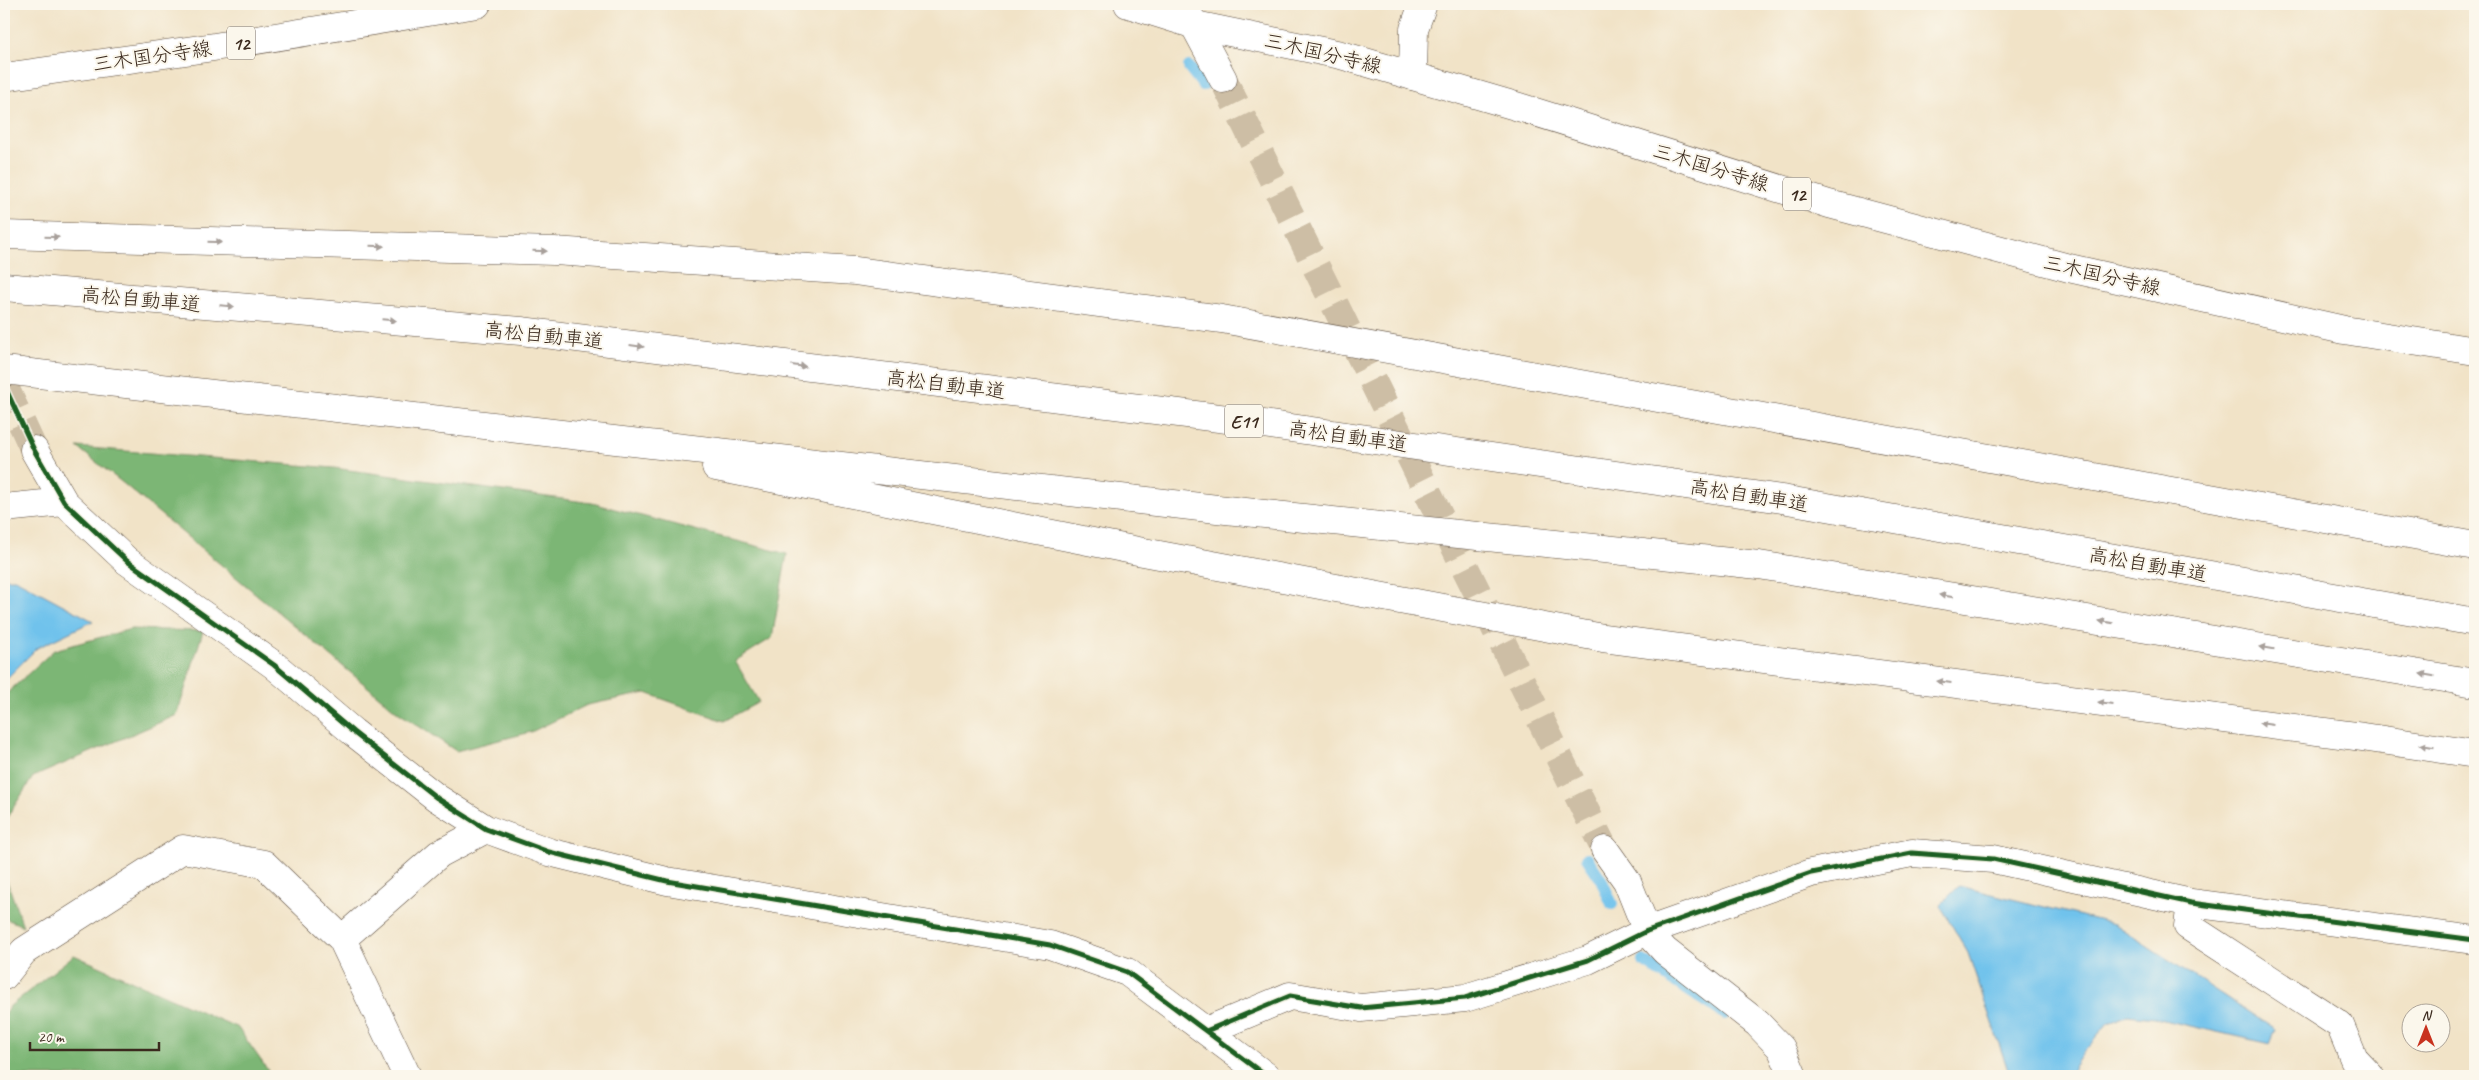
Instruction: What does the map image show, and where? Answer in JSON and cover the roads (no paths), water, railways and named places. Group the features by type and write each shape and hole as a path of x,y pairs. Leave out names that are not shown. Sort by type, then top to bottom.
{"main road":[{"name":"三木国分寺線","path":"4,77 214,48 477,4"},
{"name":"三木国分寺線","path":"1128,4 1189,14 1341,55 1518,107 1828,204 2069,268 2344,330 2475,351"},
{"path":"1413,76 1414,29 1423,4"},
{"path":"1189,14 1223,79"},
{"path":"4,235 554,251 855,271 1222,319 2475,546"},
{"name":"高松自動車道","path":"4,288 520,331 1243,421 1782,499 2475,622"},
{"path":"4,370 1226,510 1759,565 2475,683"},
{"path":"514,427 1138,551 1603,638 2363,737 2475,754"},
{"path":"34,450 64,502 126,561 274,666 353,732 430,792 486,829 549,852 667,881 1050,945 1127,972 1266,1076"},
{"path":"4,508 64,502"},
{"path":"342,939 439,854 486,829"},
{"path":"4,976 24,951 183,849 264,864 342,939 407,1076"},
{"path":"1605,850 1627,882 1647,931 1665,951 1757,1023 1781,1048 1793,1076"},
{"path":"1206,1031 1290,996 1361,1008 1465,998 1588,960 1647,931 1811,873 1912,853 1993,859 2191,903 2475,940"},
{"path":"2191,903 2188,926 2340,1026 2354,1059 2370,1076"}],"water":[{"path":"4,579 15,579 93,621 37,648 4,681"},
{"path":"1959,886 2114,924 2276,1030 2270,1044 2155,1018 2127,1015 2108,1024 2083,1053 2068,1076 2010,1076 1968,953 1940,905"}],"waterway":[{"path":"1189,67 1203,85"},
{"path":"1587,858 1601,879 1612,904"},
{"path":"1643,961 1725,1014"}],"tunnel":[{"path":"1223,79 1605,850"},
{"path":"4,385 34,450"}]}
